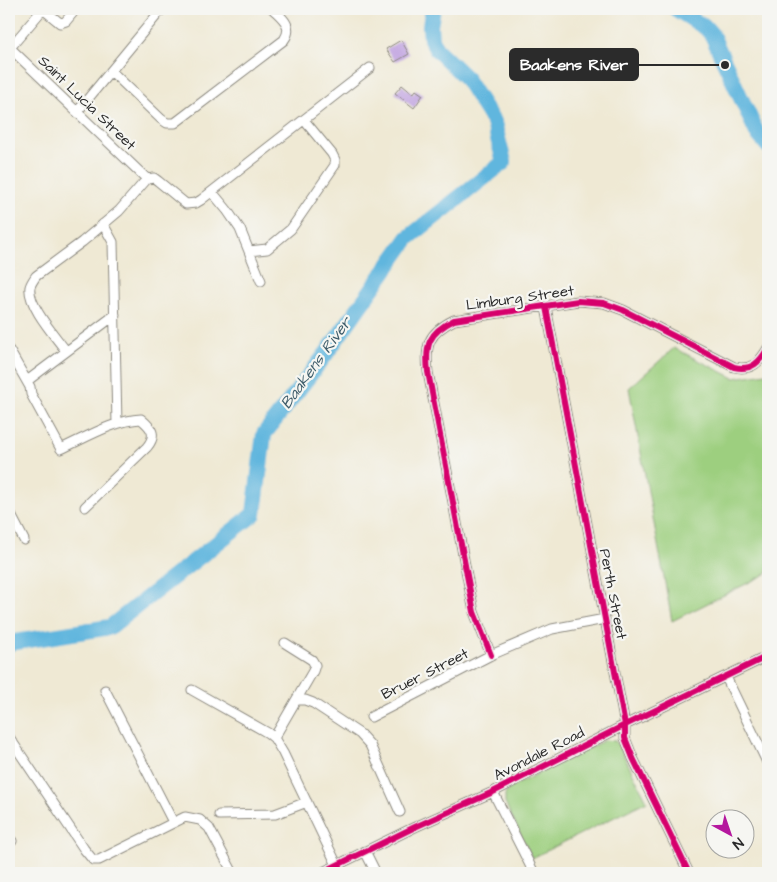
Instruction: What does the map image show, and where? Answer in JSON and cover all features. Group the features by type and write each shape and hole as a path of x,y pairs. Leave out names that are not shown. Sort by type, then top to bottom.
{"street":[{"path":"9,48 43,9 60,23 66,21 76,9"},
{"path":"77,112 162,9"},
{"path":"111,72 161,119 167,123 175,123 284,40 288,34 288,26 286,21 273,9"},
{"name":"Saint Lucia Street","path":"9,48 147,179 154,178 186,204 196,203 212,192"},
{"path":"261,281 234,220 212,192 370,68"},
{"path":"249,251 267,249 291,230 335,165 332,154 304,120"},
{"path":"66,351 35,308 30,287 36,276 119,211 147,179"},
{"path":"103,224 113,242 117,424"},
{"name":"Limburg Street","path":"491,655 474,612 428,372 427,352 429,343 437,331 454,320 578,301 604,303 613,306 724,363 742,369 749,368 761,361 768,348"},
{"name":"Perth Street","path":"546,307 625,725 625,738 689,873"},
{"path":"27,381 115,315"},
{"path":"9,350 27,381 31,394 61,449 117,424 134,419 141,418 152,431 152,441 85,507"},
{"path":"9,511 24,540"},
{"name":"Bruer Street","path":"370,717 491,655 552,629 605,619"},
{"path":"274,738 315,665 312,660 285,643"},
{"name":"Avondale Road","path":"321,873 493,792 625,725 768,656"},
{"path":"726,677 768,764"},
{"path":"105,690 173,822"},
{"path":"192,690 274,738 337,865"},
{"path":"296,700 305,700 313,703 360,734 370,745 400,812"},
{"path":"9,738 84,850 93,860 99,860 185,817 200,820 209,828 232,873"},
{"path":"493,792 534,873"},
{"path":"219,815 275,814 307,802"},
{"path":"365,852 376,873"}],"green space":[{"path":"674,348 734,378 768,374 768,573 672,621 629,388"},
{"path":"605,740 615,741 618,744 647,801 532,858 505,803 505,794 511,787"}],"building":[{"path":"401,40 409,54 395,62 386,49"},
{"path":"402,85 413,94 416,90 423,95 414,108 395,93"}],"waterway":[{"name":"Baakens River","path":"9,643 110,627 254,514 264,434 326,354 408,238 504,162 494,123 465,77 436,49 431,39 430,26 433,9"},
{"name":"Baakens River","path":"676,9 706,28 712,35 757,133 768,146"}],"cycle path":[{"path":"491,655 474,612 428,372 428,347 434,335 454,320 578,301 604,303 623,310 734,367 746,368 755,364 768,348"},
{"path":"546,307 625,725 625,738 689,873"},
{"path":"321,873 415,827 493,792 625,725 768,656"}],"place":[{"name":"Baakens River","path":"725,65"}]}
